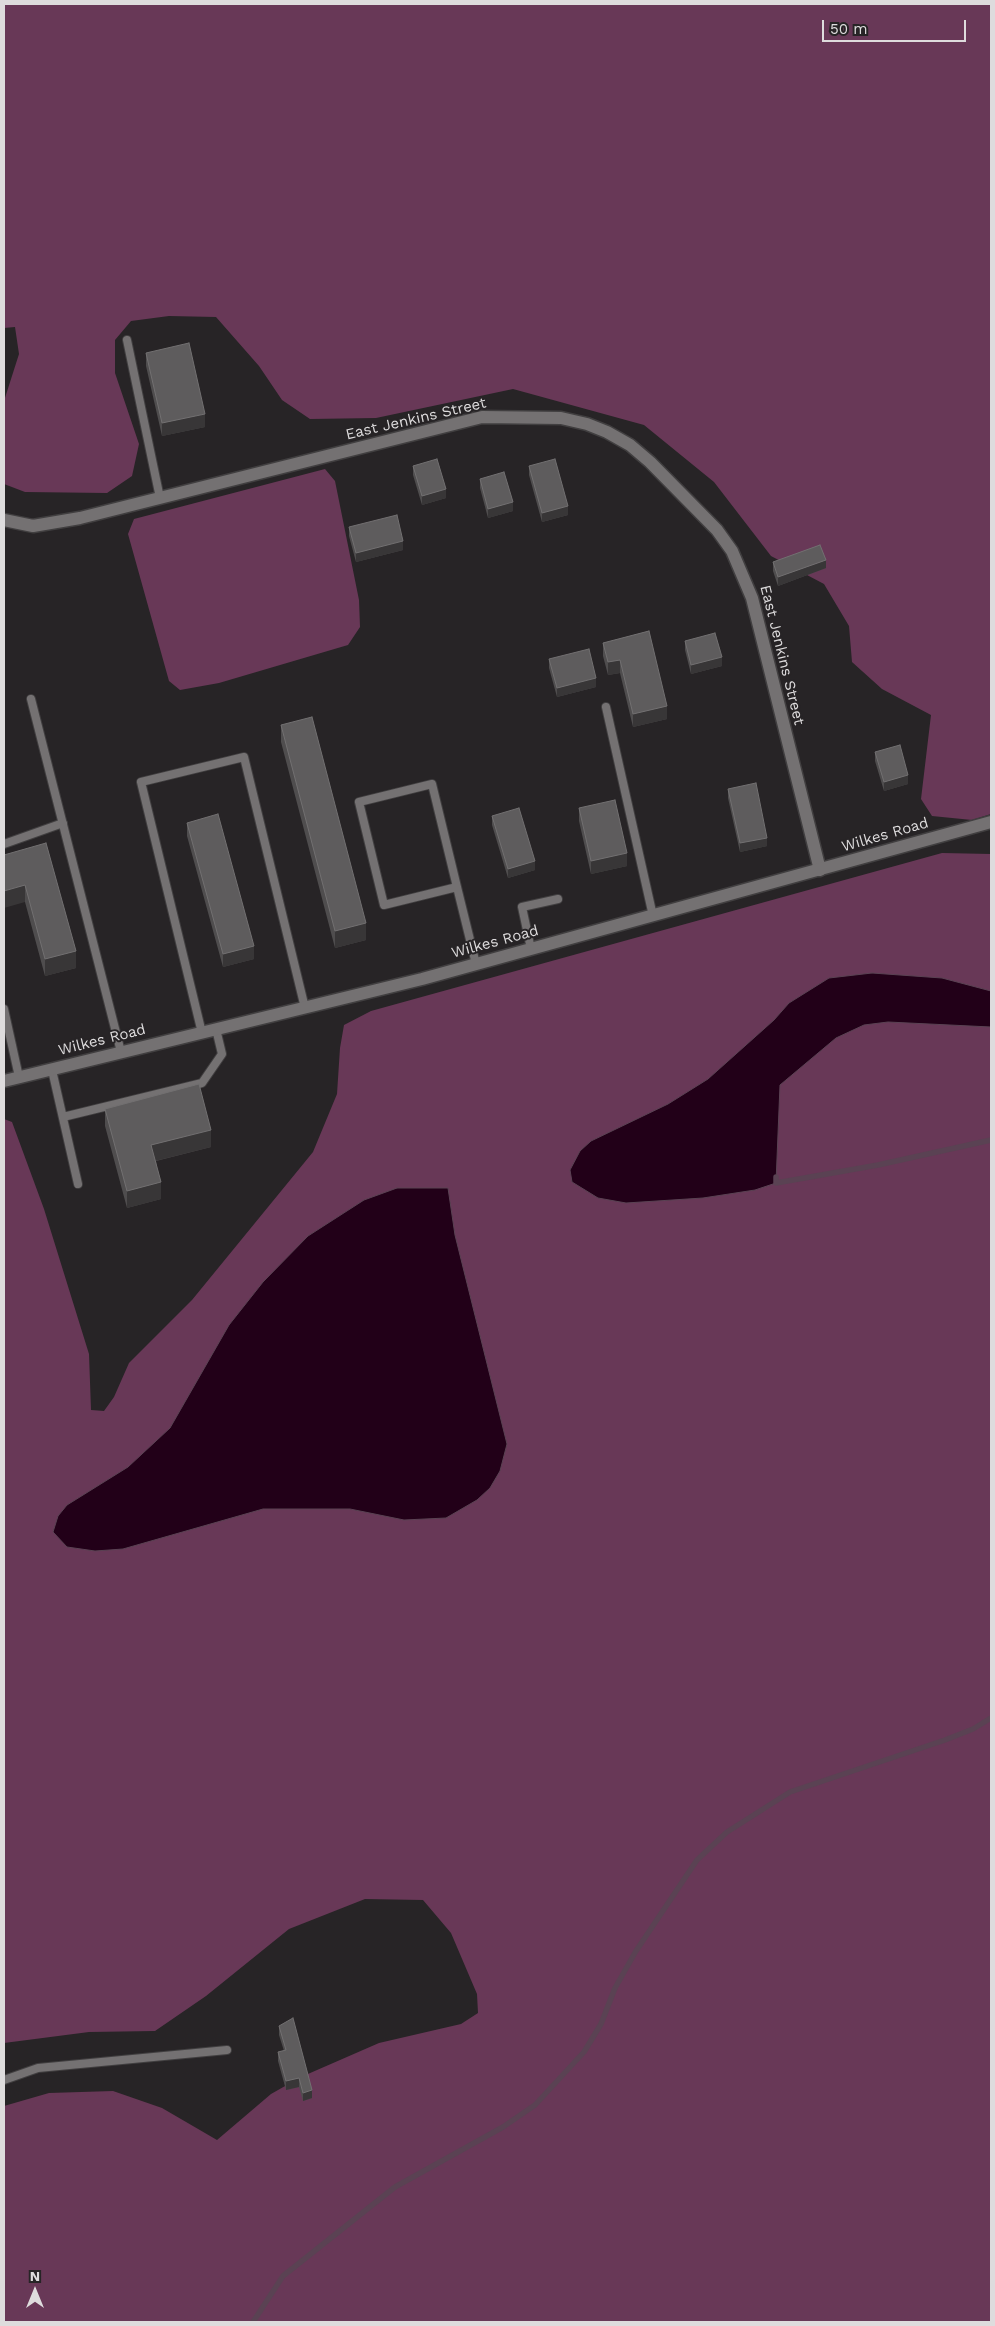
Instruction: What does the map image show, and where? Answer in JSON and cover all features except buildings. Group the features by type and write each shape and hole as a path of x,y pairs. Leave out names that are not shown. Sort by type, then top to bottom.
{"street":[{"name":"East Jenkins Street","path":"4,520 33,526 80,518 482,417 561,418 587,424 607,432 630,445 650,462 717,530 732,551 752,598 820,870"},
{"name":"Wilkes Road","path":"4,1081 305,1008 476,964 991,822"}],"lane":[{"path":"127,340 160,498"},
{"path":"31,699 120,1052"},
{"path":"606,707 653,916"},
{"path":"202,1033 141,782 244,758 305,1008"},
{"path":"457,887 384,905 358,802 432,784 476,964"},
{"path":"4,844 62,823"},
{"path":"531,949 522,906 558,899"},
{"path":"4,1009 19,1077"},
{"path":"63,1117 202,1083 222,1054 216,1029"},
{"path":"52,1070 78,1184"},
{"path":"4,2080 38,2068 227,2050"}],"shaded area":[{"path":"4,4 991,4 991,814 972,820 932,816 921,799 931,715 882,689 852,662 849,626 824,584 771,556 714,482 644,425 513,389 376,418 310,419 282,400 259,366 216,317 169,316 131,321 115,340 115,373 139,444 132,476 107,493 25,492 4,484 4,401 19,354 15,327 4,328"},
{"path":"325,469 335,481 359,600 360,627 348,645 219,683 180,690 169,681 128,534 134,519"},
{"path":"942,853 991,854 991,2322 4,2322 4,2106 49,2093 113,2091 162,2108 217,2140 271,2094 301,2077 379,2043 461,2024 478,2013 477,1994 451,1933 423,1900 365,1899 289,1929 206,1996 155,2031 89,2032 4,2043 4,1119 12,1122 44,1209 89,1354 91,1410 104,1411 114,1397 129,1363 192,1300 313,1152 337,1094 340,1048 344,1025 371,1011"},
{"path":"872,973 942,978 991,991 991,1027 888,1022 864,1025 836,1038 780,1085 776,1183 755,1190 703,1198 626,1203 598,1198 572,1182 570,1170 580,1151 591,1141 668,1104 708,1079 774,1020 789,1003 829,978"},
{"path":"397,1188 448,1188 455,1235 507,1444 500,1471 490,1488 477,1500 446,1518 404,1520 350,1509 263,1509 123,1549 95,1551 67,1547 53,1532 58,1516 67,1505 128,1467 170,1428 229,1325 263,1282 308,1236 364,1200"}],"waterway":[{"path":"776,1177 776,1183 878,1165 991,1140"},
{"path":"253,2322 283,2276 395,2187 503,2127 535,2105 584,2052 601,2024 615,1988 636,1951 697,1860 727,1832 790,1792 945,1740 973,1729 991,1718"}]}
